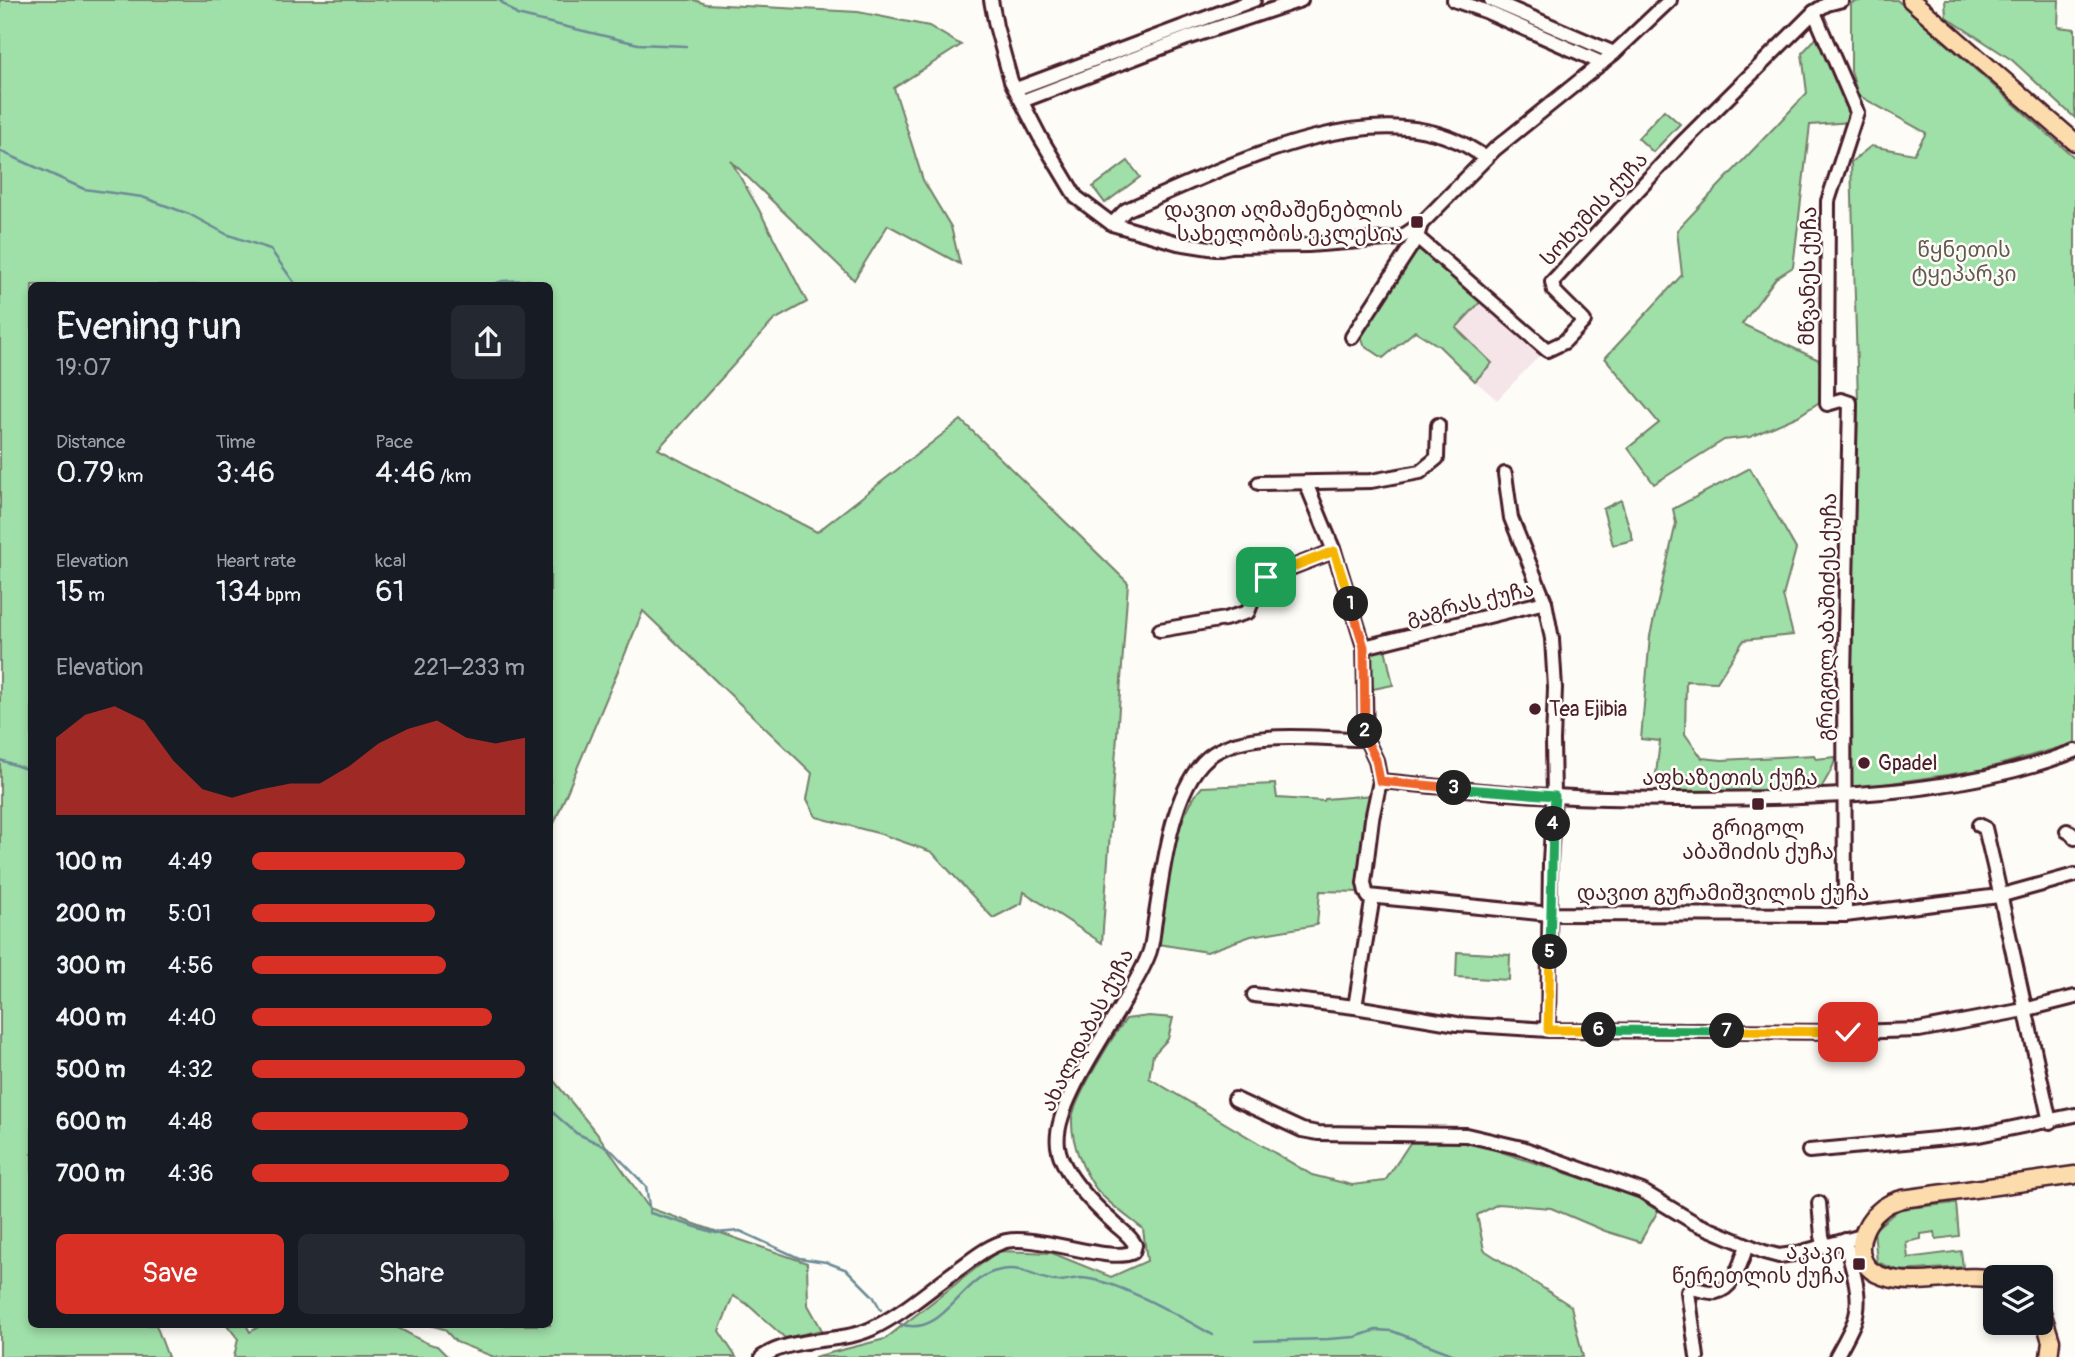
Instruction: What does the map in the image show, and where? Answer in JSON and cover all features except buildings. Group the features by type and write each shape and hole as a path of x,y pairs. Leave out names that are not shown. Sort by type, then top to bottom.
{"main road":[{"path":"1911,0 2075,142"},
{"path":"1983,1278 1910,1280 1879,1276 1868,1268 1860,1251 1866,1225 1888,1203 1902,1199 2075,1175"},
{"path":"2049,1335 2049,1357"}],"street":[{"path":"992,0 1011,81 1076,197 1112,225 1178,243 1216,249 1400,238 1420,224 1485,158 1614,53 1670,0"},
{"path":"1019,95 1128,46 1254,0"},
{"path":"1019,95 1301,0"},
{"path":"1454,0 1522,21 1602,63"},
{"path":"1491,0 1522,21"},
{"name":"სოხუმის ქუჩა","path":"1417,237 1547,350 1564,342 1584,321 1554,291 1552,282 1681,144 1814,12 1827,4 1842,0"},
{"name":"მწვანეს ქუჩა","path":"1814,12 1857,112 1828,201 1827,404 1840,400 1850,403"},
{"path":"1551,34 1614,53"},
{"path":"1128,46 1132,59"},
{"path":"1112,225 1126,210 1274,149 1334,132 1380,126 1416,129 1457,140 1485,158"},
{"path":"1352,337 1417,237 1420,224"},
{"name":"გრიგოლ აბაშიძეს ქუჩა","path":"1845,915 1843,796 1850,403"},
{"path":"1259,483 1371,481 1420,472 1437,458 1438,425"},
{"path":"1505,474 1511,518 1545,602"},
{"path":"1306,483 1334,551 1364,647 1366,739 1376,760 1380,781 1364,883 1372,902 1355,1007"},
{"path":"1160,630 1225,619 1248,612 1258,586 1266,577 1334,551"},
{"name":"გაგრას ქუჩა","path":"1364,647 1545,602 1552,639 1555,688 1555,796 1549,914 1548,1030"},
{"name":"ახალდაბას ქუჩა","path":"762,1357 769,1352 807,1342 869,1330 987,1248 1008,1241 1038,1242 1119,1255 1133,1252 1135,1245 1132,1239 1115,1225 1071,1177 1062,1163 1057,1137 1059,1121 1082,1072 1127,998 1149,954 1171,829 1184,794 1196,771 1214,753 1248,741 1269,738 1366,739"},
{"name":"აფხაზეთის ქუჩა","path":"1380,781 1555,796 1686,799 1843,796 1955,783 2022,768 2075,751"},
{"path":"1979,825 1985,828 2050,1122"},
{"name":"დავით გურამიშვილის ქუჩა","path":"1368,896 1549,914 1845,915 1999,896 2075,875"},
{"path":"1254,995 1355,1007 1457,1024 1548,1030 1834,1032 1907,1030 2024,1010 2075,997"},
{"path":"1235,1099 1302,1130 1318,1133 1466,1135 1522,1148 1642,1191 1695,1223 1779,1256 1862,1236"},
{"path":"1809,1151 1979,1135 2075,1115"},
{"path":"1819,1203 1825,1246"},
{"path":"1836,1357 1854,1322 1857,1308 1856,1285 1845,1240"},
{"path":"1697,1357 1688,1292 1693,1288 1717,1292 1725,1288 1736,1275 1747,1245"}],"shaded area":[{"path":"1482,300 1540,355 1497,400 1475,381 1492,363 1456,328"}],"green space":[{"path":"0,0 694,0 706,4 858,12 929,26 961,45 894,88 923,180 951,227 960,264 888,225 854,280 731,161 807,302 774,320 658,449 817,532 961,420 1128,583 1102,943 1024,892 1022,903 993,918 932,852 881,834 816,817 807,799 812,773 643,611 553,826 553,282 28,282 28,1328 157,1328 168,1357 0,1357"},
{"name":"წყნეთის ტყეპარკი","path":"1863,0 1897,0 2075,158 2075,743 1981,770 1849,789 1858,401 1851,162 1871,146 1914,154 1926,133 1858,95 1851,71 1851,3"},
{"path":"1945,0 2059,0 2058,27 2075,29 2075,118 2012,60 1946,17"},
{"path":"1818,36 1854,109 1852,122 1810,125 1793,267 1776,278 1742,324 1819,360 1824,399 1798,416 1750,437 1724,440 1654,484 1628,448 1659,423 1605,358 1682,275 1677,230 1807,93 1802,53"},
{"path":"1664,110 1680,124 1653,152 1638,138"},
{"path":"1128,161 1140,177 1105,203 1093,187"},
{"path":"1419,245 1482,300 1456,328 1492,363 1475,381 1439,346 1415,331 1383,358 1364,345 1360,332"},
{"path":"1750,468 1796,549 1783,596 1793,635 1744,640 1717,682 1686,681 1685,734 1702,758 1722,760 1814,755 1816,759 1836,757 1820,791 1662,795 1655,782 1660,741 1641,739 1650,636 1676,523 1673,509"},
{"path":"1621,500 1633,540 1613,545 1603,509"},
{"path":"1385,648 1393,685 1373,689 1370,653"},
{"path":"1275,784 1277,798 1324,801 1373,795 1361,892 1320,891 1317,925 1251,936 1207,952 1158,944 1171,861 1191,802 1202,787"},
{"path":"1457,952 1510,955 1509,980 1456,977"},
{"path":"1149,1016 1173,1018 1168,1039 1153,1055 1149,1078 1312,1175 1352,1185 1385,1181 1410,1143 1471,1142 1635,1196 1658,1211 1640,1242 1605,1231 1551,1208 1498,1204 1477,1215 1484,1250 1571,1306 1583,1357 814,1357 885,1339 998,1251 1052,1253 1111,1277 1147,1261 1143,1229 1102,1195 1087,1174 1076,1147 1072,1119 1087,1083 1126,1019"},
{"path":"553,1080 599,1136 649,1208 807,1263 808,1305 822,1330 785,1338 747,1304 733,1296 719,1331 736,1357 494,1357 456,1342 440,1328 553,1328"},
{"path":"1956,1203 1959,1236 1936,1239 1935,1232 1921,1234 1921,1239 1906,1242 1908,1258 1961,1251 1963,1267 1899,1271 1877,1262 1874,1230 1899,1209"},
{"path":"229,1328 248,1328 250,1332 257,1328 397,1328 437,1346 448,1357 234,1357 238,1339"}],"waterway":[{"path":"499,0 517,15 638,44 686,46"},
{"path":"0,151 84,189 142,197 189,214 226,234 270,249 294,282"},
{"path":"500,282 530,280"},
{"path":"0,760 28,770"},
{"path":"553,1113 576,1133 610,1149 646,1186 650,1213 716,1233 740,1231 799,1258 826,1262 847,1270 873,1296 881,1310"},
{"path":"900,1324 915,1326 927,1323 939,1317 981,1278 993,1272 1011,1269 1055,1281 1081,1278 1112,1285 1148,1300 1213,1335"},
{"path":"1255,1341 1328,1339 1355,1337 1376,1330 1392,1331 1460,1357"}],"place":[{"name":"დავით აღმაშენებლის სახელობის ეკლესია","path":"1417,222"},
{"name":"Tea Ejibia","path":"1535,709"},
{"name":"Gpadel","path":"1864,763"},
{"name":"გრიგოლ აბაშიძის ქუჩა","path":"1758,804"},
{"name":"აკაკი წერეთლის ქუჩა","path":"1859,1264"}],"route":[{"path":"1266,577 1334,551 1364,647 1366,739 1373,750 1380,781 1555,796 1550,862 1548,1030 1848,1032"}]}
